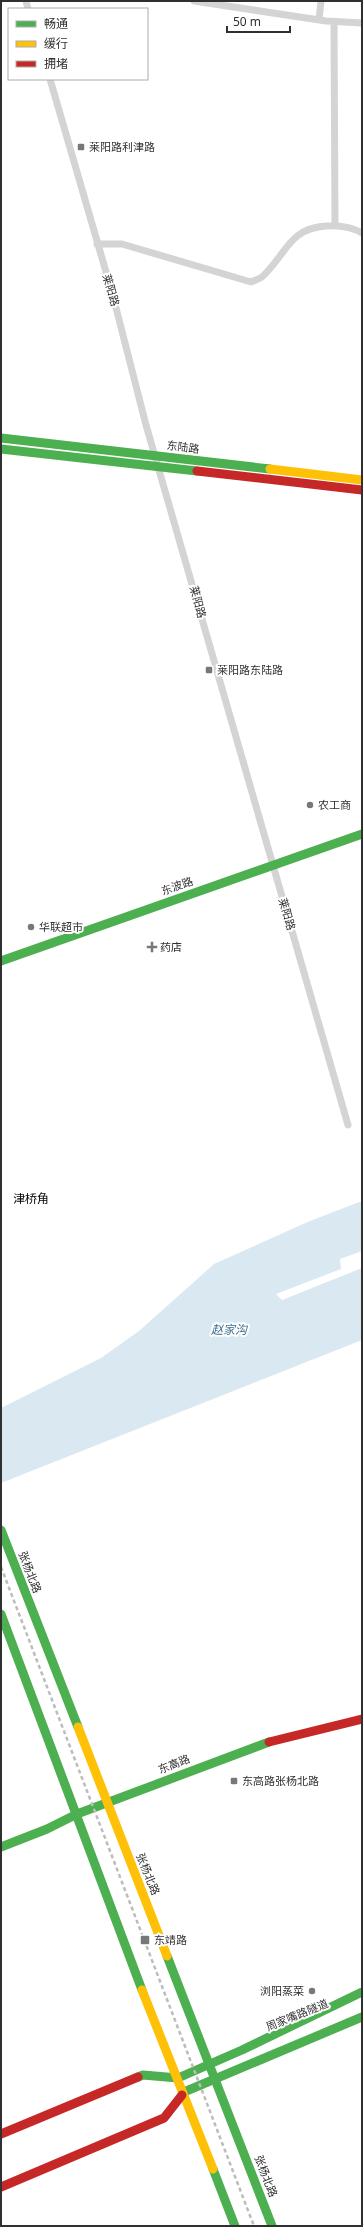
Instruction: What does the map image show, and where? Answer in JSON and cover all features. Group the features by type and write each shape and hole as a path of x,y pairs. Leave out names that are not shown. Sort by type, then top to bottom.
{"main road":[{"name":"东陆路","path":"1,438 362,480"},
{"name":"东陆路","path":"1,449 362,490"},
{"name":"东波路","path":"1,961 362,834"},
{"name":"张杨北路","path":"1,1530 106,1803 211,2064 272,2226"},
{"path":"1,1614 77,1814 133,1968 184,2092 235,2226"},
{"name":"东高路","path":"1,1847 47,1829 77,1814 236,1752 276,1740 362,1720"},
{"path":"1,2134 143,2075 178,2078 242,2050 362,1992"},
{"name":"周家嘴路隧道","path":"242,2050 362,2001"},
{"path":"1,2187 164,2118 184,2092 216,2077 362,2017"}],"street":[{"path":"194,1 334,22 362,23"},
{"path":"319,20 321,1"},
{"path":"334,22 335,225"},
{"name":"莱阳路","path":"50,80 113,296 158,467 348,1125"},
{"path":"97,244 122,244 251,282 264,276 284,248 300,233 317,226 335,225 362,233"}],"water":[{"name":"赵家沟","path":"362,1201 362,1251 340,1259 341,1269 276,1294 282,1300 362,1268 362,1340 1,1483 1,1408 101,1358 139,1331 214,1264 310,1221"}],"railway":[{"path":"1,1567 254,2226"}],"traffic: fast":[{"path":"1,438 270,469"},
{"path":"1,449 197,471"},
{"path":"1,961 362,834"},
{"path":"1,1530 78,1727"},
{"path":"1,1614 142,1990"},
{"path":"1,1847 47,1829 77,1814 269,1742"},
{"path":"167,1956 272,2226"},
{"path":"138,2077 143,2075 178,2078 242,2050 362,1992"},
{"path":"182,2095 184,2092 362,2017"},
{"path":"213,2169 235,2226"}],"traffic: slow":[{"path":"270,469 362,480"},
{"path":"78,1727 167,1956"},
{"path":"142,1990 213,2169"}],"traffic: jam":[{"path":"197,471 362,490"},
{"path":"269,1742 362,1719"},
{"path":"1,2134 138,2077"},
{"path":"1,2187 164,2118 182,2095"}],"place":[{"name":"莱阳路利津路","path":"81,147"},
{"name":"莱阳路东陆路","path":"209,670"},
{"name":"农工商","path":"310,805"},
{"name":"华联超市","path":"31,927"},
{"name":"药店","path":"152,947"},
{"name":"东高路张杨北路","path":"234,1781"},
{"name":"东靖路","path":"145,1940"},
{"name":"浏阳蒸菜","path":"312,1991"}],"district":[{"name":"津桥角","path":"31,1199"}]}
